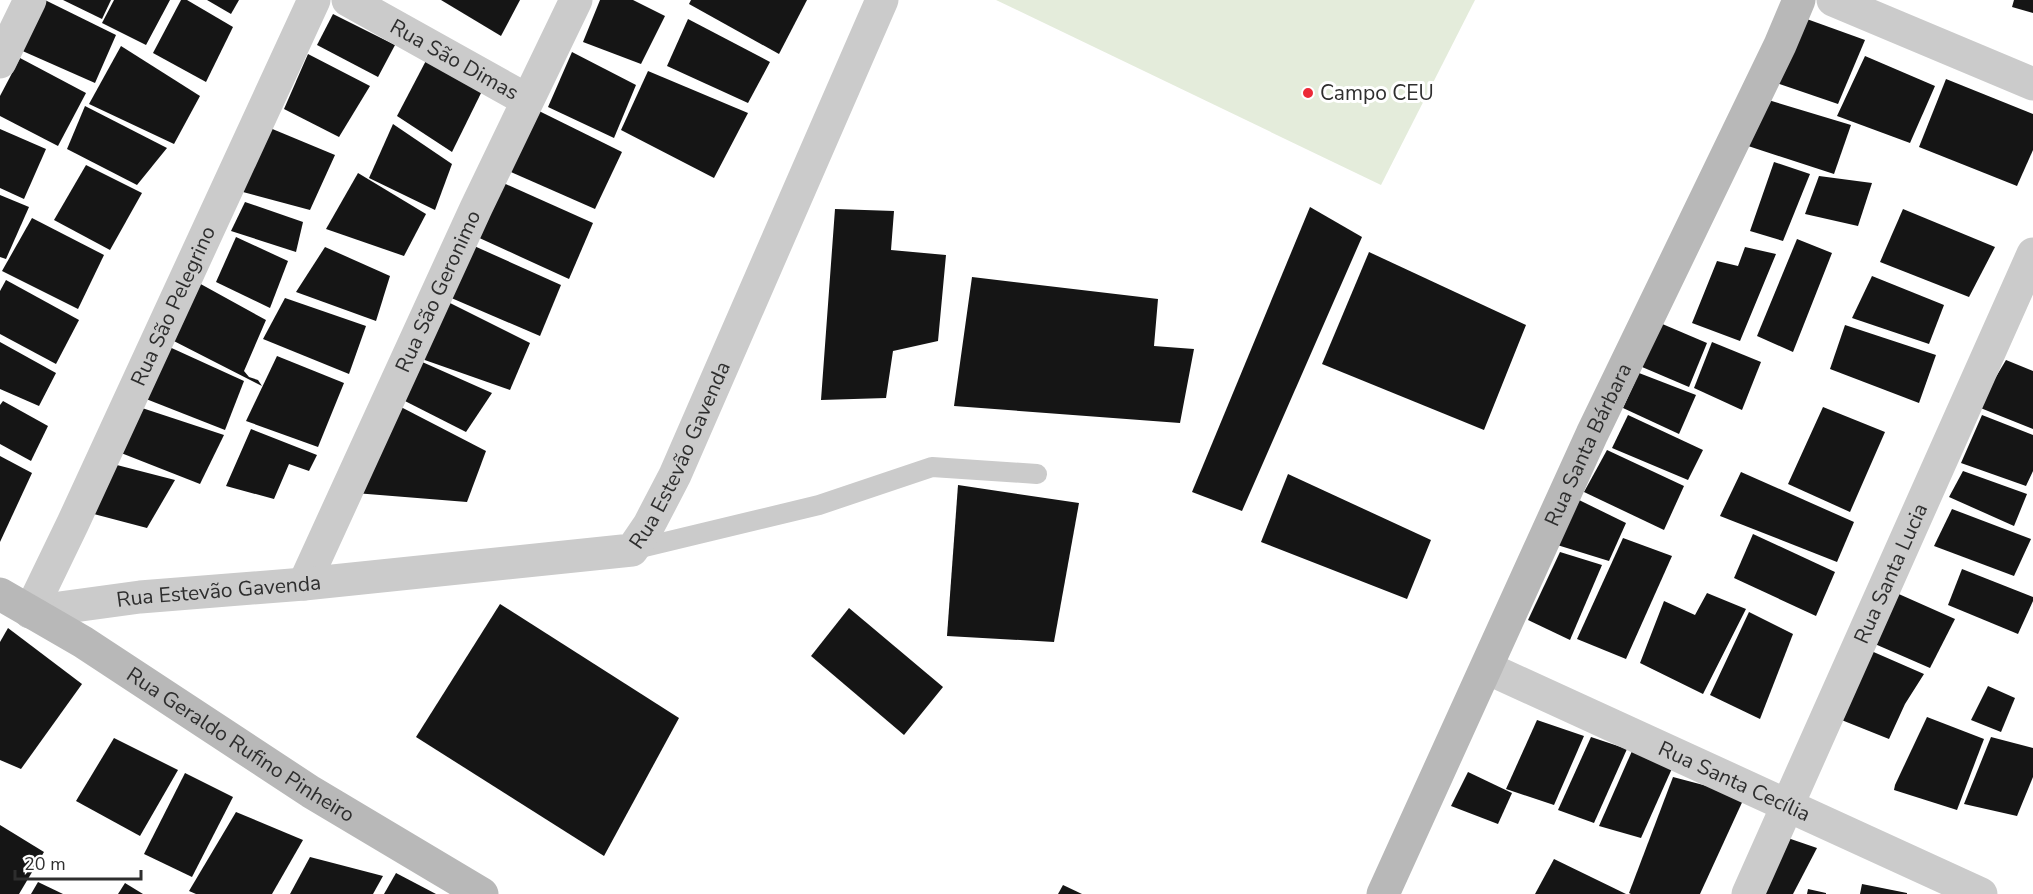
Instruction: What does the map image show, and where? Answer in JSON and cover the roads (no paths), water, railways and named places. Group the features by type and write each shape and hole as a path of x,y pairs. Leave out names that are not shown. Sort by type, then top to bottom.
{"street":[{"path":"0,62 30,0"},
{"name":"Rua São Pelegrino","path":"30,612 314,0"},
{"name":"Rua São Dimas","path":"348,0 527,100"},
{"name":"Rua São Geronimo","path":"304,584 471,218 576,0"},
{"name":"Rua Estevão Gavenda","path":"30,612 140,597 304,584 632,550 649,525 675,475 882,0"},
{"name":"Rua Santa Bárbara","path":"1383,894 1593,434 1780,45 1799,0"},
{"path":"1833,0 2033,84"},
{"name":"Rua Santa Lucia","path":"1748,894 2033,254"},
{"name":"Rua Geraldo Rufino Pinheiro","path":"0,594 83,642 311,792 482,894"},
{"name":"Rua Santa Cecília","path":"1487,668 1981,894"}],"lane":[{"path":"632,550 819,505 932,467 1037,474"}],"place":[{"name":"Campo CEU","path":"1308,93"}]}
